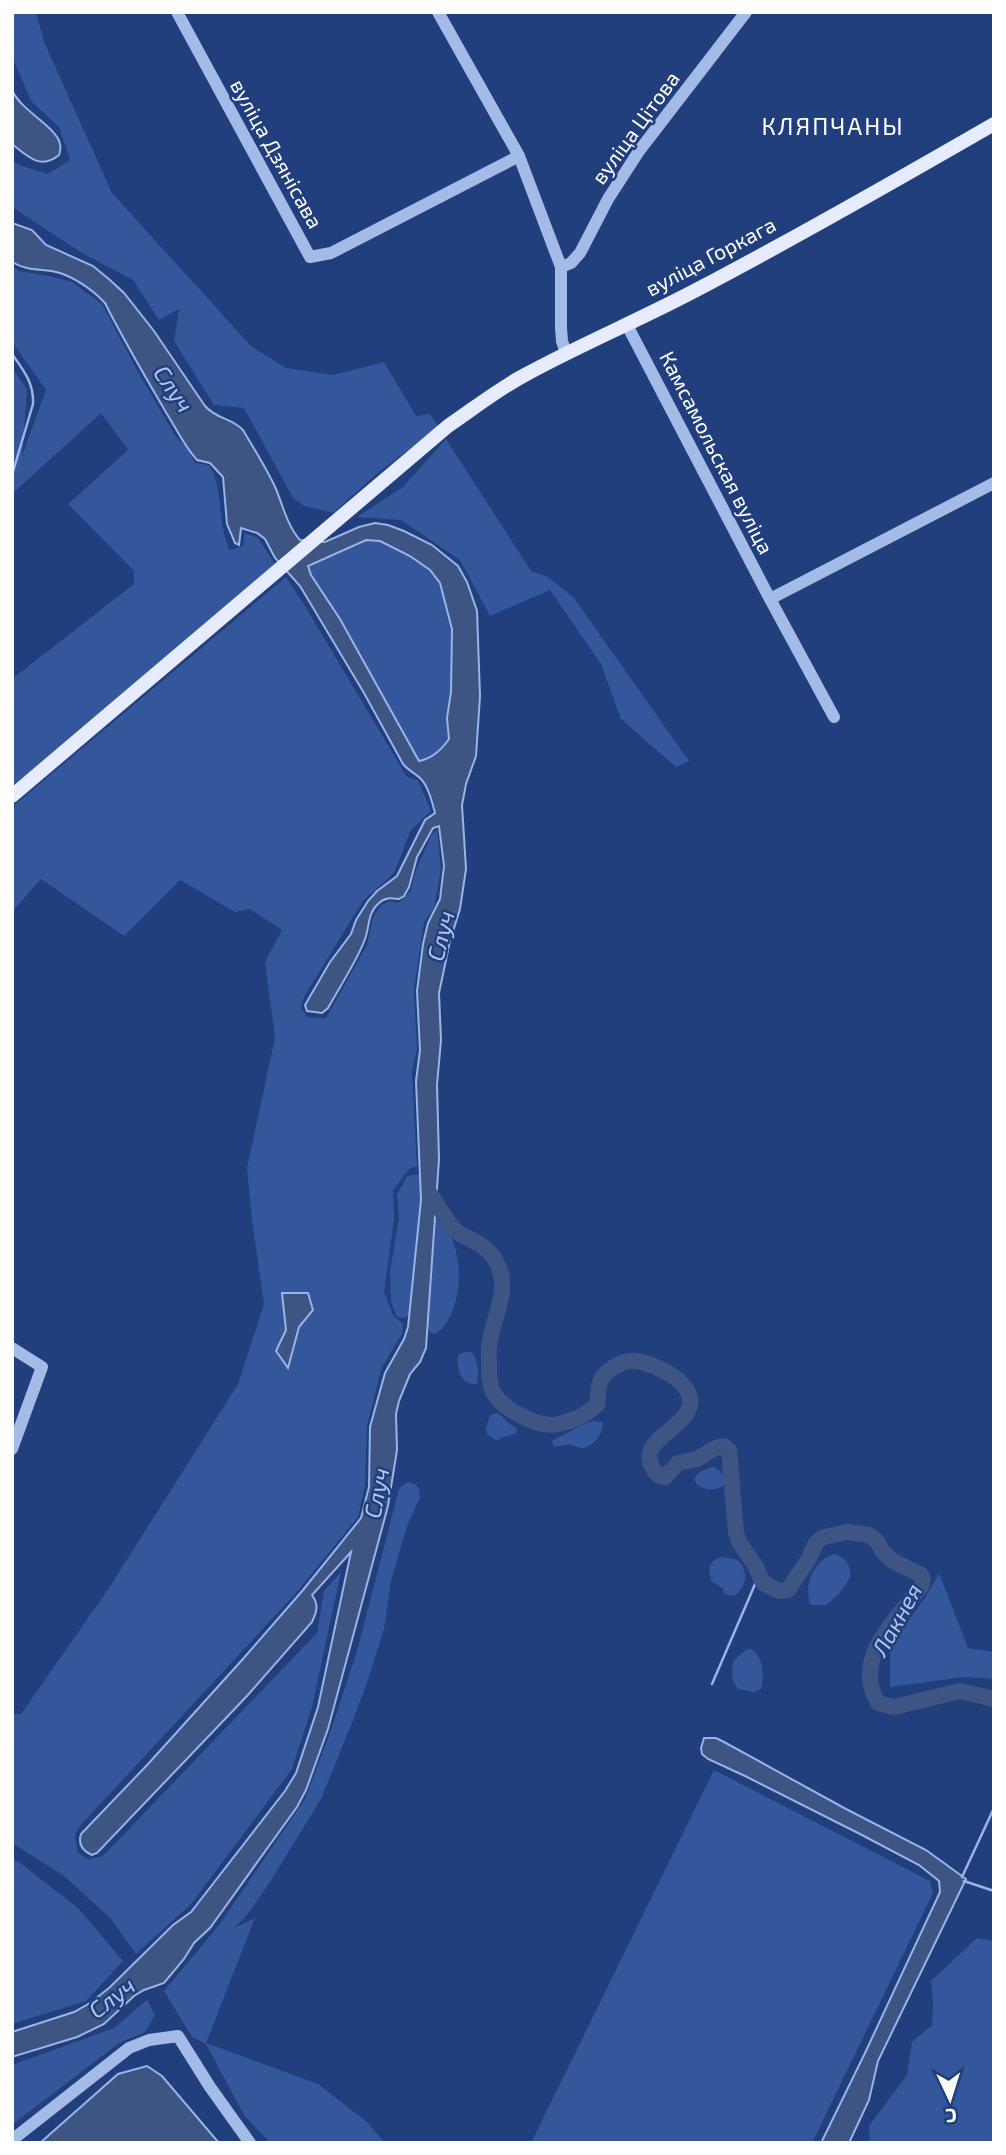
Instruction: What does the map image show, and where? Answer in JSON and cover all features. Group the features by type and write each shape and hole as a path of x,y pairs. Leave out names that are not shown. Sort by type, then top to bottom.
{"main road":[{"name":"вуліца Горкага","path":"12,796 448,426 521,377 713,281 994,124"}],"street":[{"name":"вуліца Дзянісава","path":"177,12 310,257 331,253 519,156"},
{"path":"438,12 519,156 561,267 561,328 566,353"},
{"name":"вуліца Цітова","path":"561,267 571,263 580,253 608,199 639,150 746,12"},
{"name":"Камсамольская вуліца","path":"627,325 770,600 834,716"},
{"path":"770,600 994,483"},
{"path":"12,1348 42,1367 12,1449"},
{"path":"12,2140 129,2048 149,2040 178,2036 250,2143"}],"shaded area":[{"path":"12,12 36,12 44,42 112,193 251,346 286,368 333,375 384,362 416,416 430,414 439,427 380,471 333,513 304,506 293,498 244,408 214,405 174,341 179,309 159,320 133,280 82,253 12,207 12,160 19,165 48,174 70,160 59,127 31,101 12,56"},
{"path":"12,266 19,271 72,282 102,304 176,437 186,446 195,463 209,465 213,472 229,550 243,546 245,533 258,538 275,564 12,787 12,679 134,584 134,571 68,504 128,450 101,413 12,494 12,368 27,389 22,456 46,390 12,342"},
{"path":"446,439 531,571 548,577 574,598 689,761 676,767 621,719 601,664 550,590 490,616 460,560 401,520 357,517 403,487"},
{"path":"366,540 380,541 430,570 440,583 452,629 451,692 447,718 449,739 436,753 419,761 340,619 311,575 308,565"},
{"path":"286,577 407,777 418,780 431,811 411,830 394,873 363,901 304,997 301,1008 307,1017 326,1018 367,945 373,917 381,905 390,901 398,903 410,892 416,870 432,834 437,829 441,868 434,908 424,922 414,990 417,1049 412,1072 417,1167 410,1168 393,1190 394,1219 384,1292 394,1317 403,1323 402,1334 382,1367 367,1426 365,1486 358,1517 296,1593 79,1827 75,1836 78,1853 89,1859 103,1856 317,1633 324,1591 341,1572 312,1707 292,1769 192,1903 136,1954 111,1919 64,1876 12,1843 12,1714 21,1714 109,1588 238,1384 264,1304 247,1168 275,1038 265,962 282,930 250,909 235,912 180,880 124,936 41,879 12,912 12,807"},
{"path":"407,1176 420,1176 421,1200 409,1314 406,1318 397,1317 391,1302 390,1272 399,1219 397,1195"},
{"path":"435,1215 453,1240 459,1274 453,1309 436,1334 431,1333 427,1327"},
{"path":"472,1352 476,1359 477,1384 467,1382 459,1371 458,1355"},
{"path":"498,1413 516,1428 517,1432 497,1441 487,1434 486,1428 490,1415"},
{"path":"593,1421 603,1422 603,1426 600,1435 591,1445 583,1448 569,1445 554,1447 553,1440"},
{"path":"713,1467 722,1474 724,1485 710,1490 697,1485 694,1478 701,1471"},
{"path":"407,1482 415,1484 420,1497 407,1526 391,1581 384,1629 367,1683 321,1799 270,1882 247,1915 234,1928 255,1918 206,2043 318,2084 367,2122 385,2143 270,2143 244,2115 206,2044 192,2037 164,1991 219,1925 305,1799 357,1651 399,1489"},
{"path":"835,1554 847,1563 850,1578 839,1594 826,1605 811,1605 808,1590 812,1574 822,1561"},
{"path":"722,1557 738,1560 744,1570 744,1583 735,1596 725,1594 722,1588 711,1581 709,1567 714,1560"},
{"path":"939,1573 968,1648 994,1652 994,1679 964,1677 890,1687 890,1645 925,1598"},
{"path":"747,1649 756,1653 762,1668 761,1689 755,1692 738,1689 733,1679 734,1660"},
{"path":"714,1770 930,1881 933,1893 812,2143 531,2143"},
{"path":"12,1859 79,1909 123,1961 86,2001 12,2024"},
{"path":"977,1938 994,1941 994,2143 870,2143 869,2126 907,2075 912,2042 932,2025 931,1981"},
{"path":"147,2000 155,2015 145,2032 119,2043 12,2125 12,2065 114,2028"}],"water":[{"path":"12,90 23,105 52,131 60,145 59,155 40,162 12,144"},
{"name":"Случ","path":"12,223 32,230 46,245 93,266 124,293 154,331 205,406 243,430 269,474 289,522 300,540 325,542 359,527 375,523 388,525 432,545 458,566 477,611 480,696 476,756 462,805 466,869 460,909 439,993 439,1159 426,1348 420,1362 410,1374 399,1401 396,1414 397,1450 388,1506 328,1729 297,1807 210,1928 194,1943 164,1983 134,1996 104,2024 77,2037 12,2057 12,2032 74,2012 90,2003 173,1925 191,1912 296,1773 318,1707 351,1552 312,1595 316,1608 312,1622 247,1696 97,1853 92,1855 83,1849 81,1844 81,1834 242,1660 361,1518 369,1487 370,1427 385,1373 408,1327 421,1200 416,1081 420,1050 417,991 423,944 428,923 440,899 444,866 439,826 433,828 417,857 404,896 384,900 372,911 362,947 328,1008 322,1013 307,1011 305,1005 330,962 351,934 368,901 397,876 425,820 435,813 428,791 421,779 403,764 300,586 275,558 265,539 257,533 241,528 239,545 235,543 227,524 223,477 210,463 197,460 189,450 105,303 69,277 12,262","holes":["366,540 380,541 430,570 440,583 452,629 451,692 447,718 449,739 436,753 419,761 308,566"]},
{"path":"282,1293 308,1293 313,1310 299,1327 288,1368 276,1351 286,1330"},
{"path":"704,1738 716,1738 724,1742 926,1850 966,1879 878,2061 869,2100 849,2143 821,2143 940,1892 939,1881 919,1865 708,1759 702,1754"},
{"path":"147,2066 162,2076 219,2143 40,2143 118,2074"}],"waterway":[{"path":"12,354 30,383 33,397 12,475"},
{"name":"Лакнея","path":"431,1195 455,1230 486,1249 499,1268 502,1286 489,1344 489,1372 491,1388 503,1404 533,1421 549,1425 559,1424 580,1417 597,1405 602,1379 619,1364 628,1361 642,1362 671,1375 687,1390 690,1403 684,1417 651,1449 651,1465 658,1475 665,1477 678,1463 697,1459 715,1448 724,1446 729,1450 736,1533 763,1583 779,1591 788,1590 816,1543 823,1537 848,1532 869,1535 893,1561 923,1578 922,1585 890,1625 874,1654 870,1670 871,1686 878,1703 894,1707 960,1691 994,1699"},
{"path":"712,1684 759,1575"},
{"path":"962,1877 994,1808"},
{"path":"964,1881 994,1891"}],"district":[{"name":"КЛЯПЧАНЫ","path":"833,127"}]}
